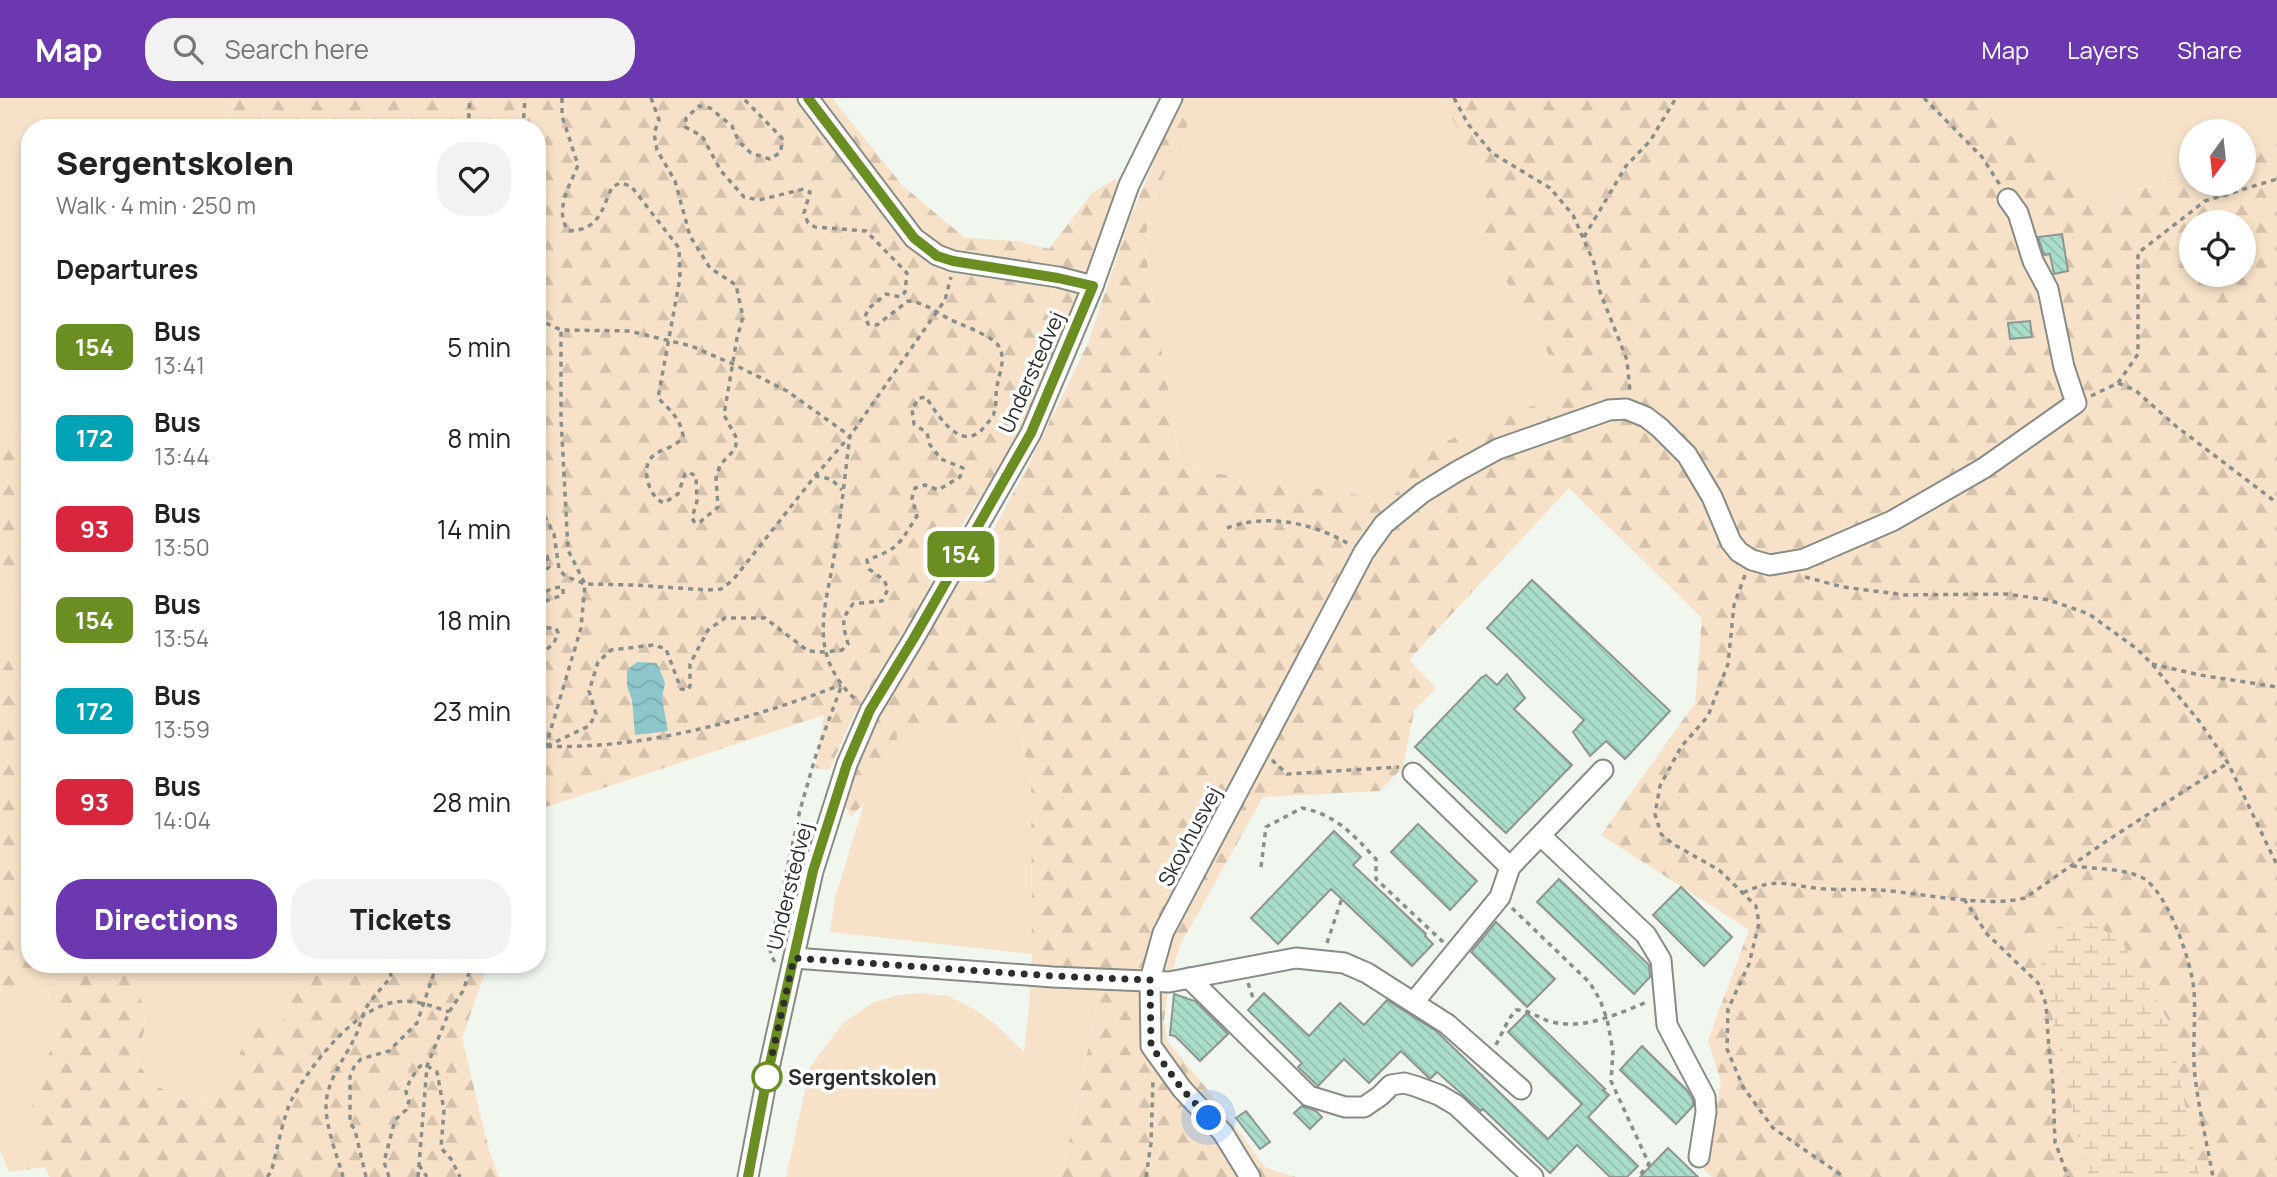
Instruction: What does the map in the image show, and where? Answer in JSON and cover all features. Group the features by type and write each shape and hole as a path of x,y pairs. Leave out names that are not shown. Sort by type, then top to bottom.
{"street":[{"name":"Understedvej","path":"808,98 914,238 937,256 1093,286"},
{"name":"Understedvej","path":"748,1177 767,1077 813,871 847,764 870,710 1031,433 1093,286 1129,185 1172,98"},
{"path":"1626,409 1646,417 1687,455 1712,497 1731,542 1739,552 1761,563 1804,559 1892,521 1984,468 2076,403 2064,367 2048,289 2033,261 2018,213 2008,199"},
{"name":"Skovhusvej","path":"1151,1046 1163,933 1364,552 1384,524 1422,493 1498,449 1609,410 1626,409"},
{"path":"1408,770 1510,867"},
{"path":"1414,1002 1500,897 1510,867 1603,770"},
{"path":"1541,836 1646,936 1661,960 1667,1025 1705,1097 1706,1112 1699,1157"},
{"path":"794,958 1160,981 1296,958 1344,963 1367,973 1447,1024 1521,1089"},
{"path":"1189,978 1309,1096 1345,1107 1364,1107 1391,1085 1404,1083 1415,1086 1456,1105 1533,1177"},
{"path":"1151,1046 1182,1089 1223,1133 1250,1177"}],"path":[{"path":"469,119 470,98"},
{"path":"524,119 525,98"},
{"path":"562,98 562,116 578,165 562,206 563,223 568,231 582,230 596,222 612,187 620,183 631,186 678,248 680,278 658,398 672,412 682,428 683,436 675,446 662,449 649,460 646,473 653,496 664,503 678,494 685,474 688,472 696,476 697,501 692,518 695,523 718,507 720,501 716,478 720,465 735,449 737,439 724,415 743,317 736,285 710,268 690,236 674,181 657,150 654,134 659,120 651,98"},
{"path":"548,746 589,726 596,713 589,691 598,662 611,650 654,645 666,649 681,689 688,690 690,664 708,630 725,618 765,618 808,651 842,650 848,644 843,625 844,614 853,604 882,601 888,589 884,580 869,569 867,559 888,553 898,546 917,516 912,498 915,488 925,485 938,490 960,477 963,468 941,459 930,445 927,433 914,424 912,409 919,398 926,397 942,422 957,434 969,437 981,432 994,414 997,386 1003,367 1002,353 996,342 921,302 908,302 877,325 868,324 865,317 867,309 886,294 901,297 905,292 907,274 866,231 815,228 808,223 804,213 810,192 804,189 759,200 744,197 721,171 702,136 685,127 686,118 699,106 710,108 732,126 739,142 751,153 770,159 781,152 782,138 743,98"},
{"path":"1454,98 1468,124 1492,153 1550,188 1573,215 1594,263 1600,292 1627,360 1630,395 1626,409"},
{"path":"1584,237 1626,166 1650,141 1676,98"},
{"path":"1924,98 1982,157 2008,199"},
{"path":"2076,403 2118,383 2138,354 2137,253 2205,201 2277,179"},
{"path":"546,519 554,534 559,569 565,576 584,584 722,589 733,580 815,475 850,436 945,300 953,261"},
{"path":"546,323 561,330 629,331 691,346 787,391 850,436"},
{"path":"546,751 581,628 584,584 568,550 561,418 561,330"},
{"path":"2118,383 2135,390 2177,427 2277,503"},
{"path":"850,436 836,546 825,594 823,636 829,665 841,685 870,710"},
{"path":"815,475 831,479 842,490"},
{"path":"1227,528 1245,521 1270,520 1307,526 1329,533 1364,552"},
{"path":"1844,1177 1773,1128 1743,1087 1727,1049 1728,1009 1749,964 1759,923 1756,906 1719,870 1673,844 1661,834 1655,814 1660,786 1681,747 1708,716 1728,664 1734,605 1761,563 1843,587 1905,595 2006,594 2049,600 2089,614 2137,649 2199,721 2228,763 2277,865"},
{"path":"546,592 557,586 563,587 564,590 563,595 546,601"},
{"path":"546,628 556,628 558,632 554,643 546,650"},
{"path":"2152,664 2200,675 2277,687"},
{"path":"548,746 675,735 810,697 841,685"},
{"path":"790,979 771,956 770,947 800,810 841,685"},
{"path":"1261,749 1287,774 1408,770"},
{"path":"1743,893 1755,887 1781,881 1824,889 1879,890 1964,899 2013,901 2025,898 2228,763"},
{"path":"1261,867 1266,827 1302,808 1322,812 1348,829 1367,849 1376,859 1376,879 1454,953"},
{"path":"2070,866 2142,877 2159,893 2171,914 2183,945 2194,989 2195,1078 2213,1177"},
{"path":"1500,897 1590,982 1600,1000 1607,1019 1612,1051 1611,1081 1649,1164 1638,1177"},
{"path":"1322,960 1342,898"},
{"path":"1964,899 1987,934 2038,983 2046,1004 2055,1142 2068,1177"},
{"path":"344,1177 332,1138 326,1107 327,1094 369,1003 376,997 391,973"},
{"path":"366,1177 355,1130 350,1123 349,1077 361,1059 389,1051 417,1023 434,973"},
{"path":"418,1177 427,1066 449,1012 463,991 469,973"},
{"path":"1488,1059 1509,1018 1516,1010 1527,1010 1550,1022 1567,1024 1607,1019 1665,994"},
{"path":"268,1177 291,1101 331,1044 368,1012 396,1002 425,1003 449,1012"},
{"path":"1146,1177 1151,1143 1151,1046"},
{"path":"389,1177 384,1162 396,1120 406,1110 409,1101 406,1092 410,1080 420,1066 427,1066 437,1072 444,1110 441,1147 460,1177"},
{"path":"419,1165 427,1177"}],"green space":[{"path":"0,98 225,98 224,119 21,119 21,435 14,429 0,427"},
{"path":"225,98 832,98 902,185 965,238 1018,241 1049,249 1092,193 1116,178 1119,195 1065,336 1013,446 961,527 904,634 855,713 829,770 815,768 824,715 546,807 546,119 224,119"},
{"path":"1181,98 1200,98 1149,208 1145,250 1181,468 1392,500 1417,455 1570,391 1484,243 1485,171 1439,98 1982,98 2103,202 2179,176 2179,196 2256,196 2256,151 2277,144 2277,1177 1712,1177 1704,1170 1721,1082 1708,1040 1749,930 1601,835 1695,703 1702,618 1569,488 1409,660 1436,688 1414,711 1403,767 1380,791 1263,797 1180,945 1169,982 1164,1021 1168,1042 1208,1090 1266,1168 1296,1177 1062,1177 1100,990 1071,986 1030,996 1031,786 1019,726 903,726 864,803 851,817 844,804 878,711 915,648 986,543 1030,462 1088,343 1130,218"},
{"path":"1200,98 1439,98 1485,171 1484,243 1571,391 1417,455 1392,500 1181,468 1145,250 1149,208"},
{"path":"1982,98 2277,98 2277,144 2256,151 2256,119 2179,119 2179,176 2102,202"},
{"path":"0,427 14,429 21,435 21,593 0,587"},
{"path":"0,587 21,593 21,684 0,644"},
{"path":"0,644 21,684 21,973 33,974 4,999 0,990"},
{"path":"903,726 1019,726 1031,786 1032,954 830,932 835,898 864,803"},
{"path":"2084,919 2122,941 2169,1022 2199,1177 2090,1177 2084,1163 2040,960 2049,930"},
{"path":"55,973 48,997 64,1024 28,1095 43,1135 9,1172 0,1150 0,990 3,998 32,975"},
{"path":"55,973 129,973 138,987 146,1022 137,1062 153,1084 192,1105 221,1098 251,1027 280,1025 303,973 485,973 462,1038 489,1150 499,1177 50,1177 44,1167 9,1172 43,1135 28,1095 64,1024 48,997"},
{"path":"129,973 303,973 280,1025 251,1027 221,1098 192,1105 153,1084 137,1062 146,1022 138,987"},
{"path":"1071,986 1100,989 1062,1177 786,1177 810,1067 843,1023 872,1003 899,995 920,993 948,996 994,1023 1024,1052 1030,996"}],"water":[{"path":"637,662 657,663 665,683 662,698 668,731 635,735 627,670"}],"building":[{"path":"2062,234 2068,271 2054,274 2050,254 2044,255 2038,237"},
{"path":"2030,321 2032,337 2010,339 2008,323"},
{"path":"1532,580 1670,711 1625,759 1606,741 1590,756 1573,732 1584,720 1487,628"},
{"path":"1507,674 1525,698 1514,709 1572,765 1506,833 1415,747 1481,678 1486,675 1497,685"},
{"path":"1418,824 1477,881 1450,910 1391,852"},
{"path":"1334,831 1361,857 1353,865 1426,934 1433,944 1412,966 1331,889 1278,944 1251,918"},
{"path":"1559,879 1649,965 1650,977 1634,994 1537,902"},
{"path":"1681,887 1732,937 1704,966 1653,915"},
{"path":"1496,922 1555,979 1527,1007 1471,952"},
{"path":"1264,993 1309,1036 1340,1003 1364,1025 1387,1000 1436,1031 1548,1139 1582,1104 1508,1032 1527,1013 1605,1089 1603,1090 1609,1095 1588,1117 1638,1166 1627,1177 1610,1177 1577,1145 1550,1173 1483,1109 1481,1111 1437,1072 1430,1079 1401,1051 1369,1083 1344,1059 1318,1086 1298,1067 1302,1063 1248,1010"},
{"path":"1174,994 1195,1001 1228,1034 1200,1061 1175,1036 1170,1035"},
{"path":"1642,1046 1687,1090 1693,1100 1693,1106 1676,1124 1620,1070"},
{"path":"1302,1106 1316,1111 1322,1117 1310,1129 1294,1113"},
{"path":"1246,1111 1270,1142 1260,1149 1236,1118"},
{"path":"1668,1148 1698,1177 1640,1177"}],"bus line":[{"name":"154","path":"748,1177 767,1077 813,871 847,764 870,710 1031,433 1093,286 937,256 914,238 808,98"}],"place":[{"name":"Sergentskolen","path":"767,1077"}],"route":[{"path":"767,1077 794,958 1150,980 1151,1046 1182,1089 1209,1118"}]}
